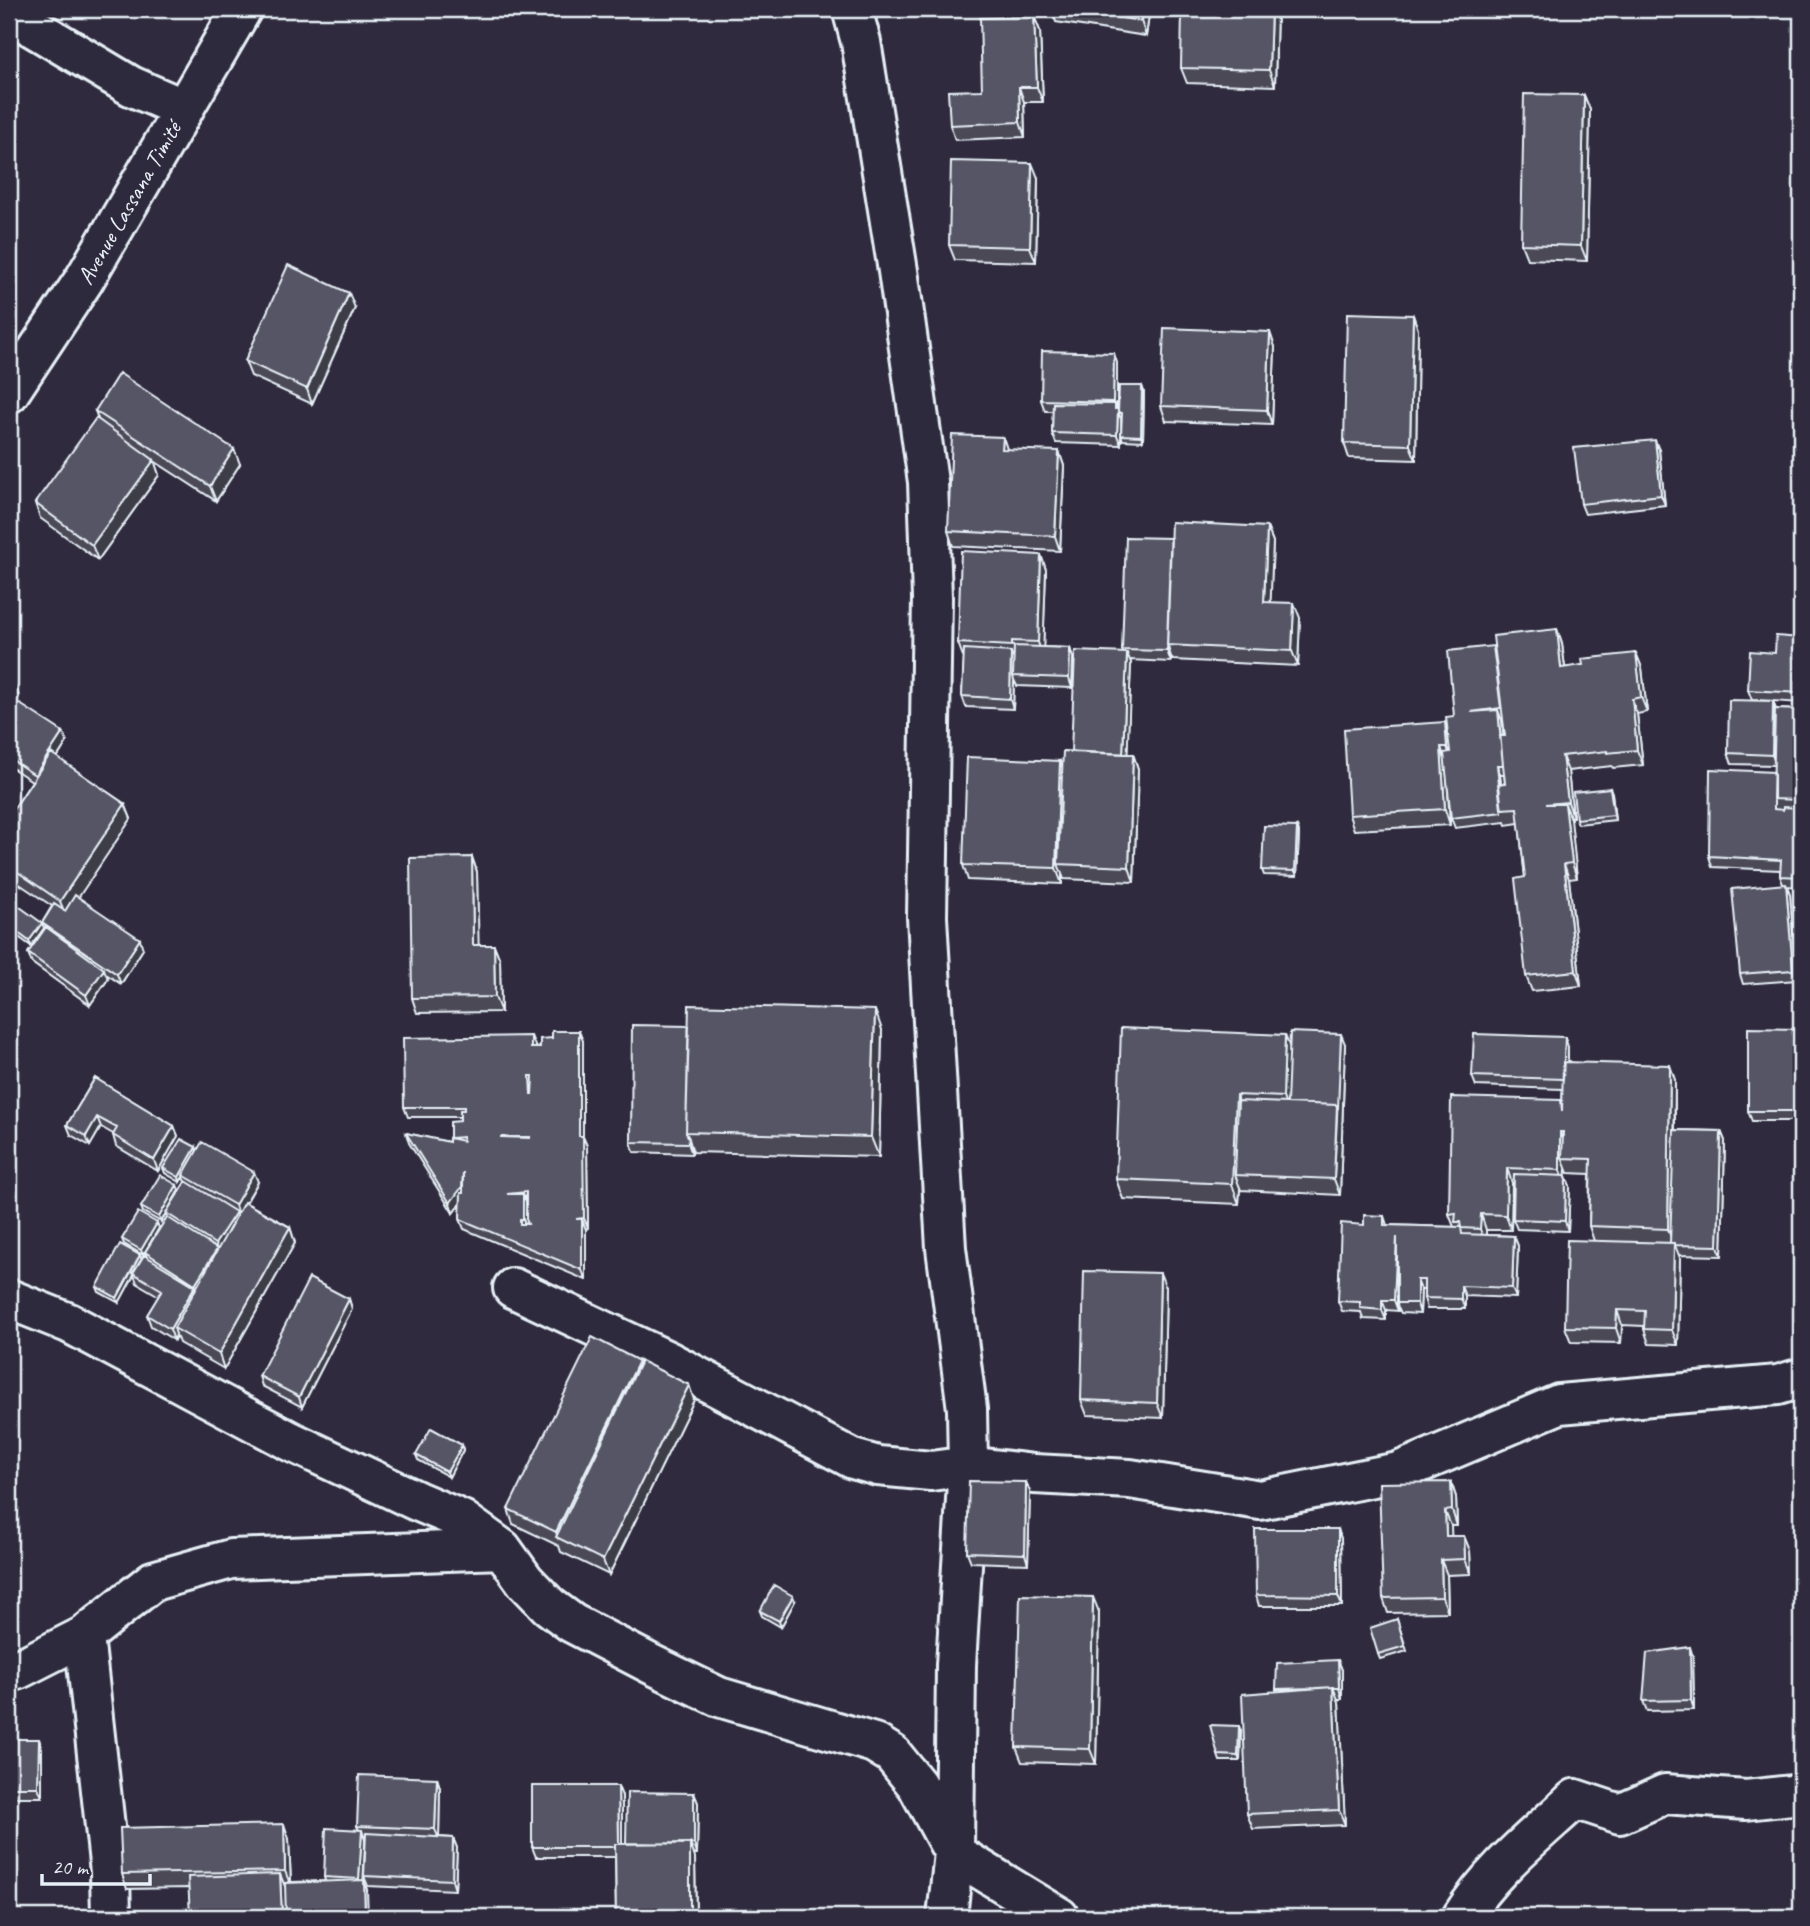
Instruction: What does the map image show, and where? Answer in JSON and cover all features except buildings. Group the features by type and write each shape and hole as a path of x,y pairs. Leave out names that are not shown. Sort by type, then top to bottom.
{"street":[{"name":"Avenue Lassana Timité","path":"9,394 85,280 242,9"},
{"path":"852,9 861,42 896,259 928,482 932,598 927,917 946,1248 967,1409 968,1466 956,1665 954,1853 947,1917"},
{"path":"9,13 131,86 184,109"},
{"path":"513,1288 670,1362 853,1459 878,1466 931,1471 968,1466 1034,1474 1130,1479 1260,1500 1398,1472 1559,1404 1778,1385 1801,1378"},
{"path":"9,1299 69,1323 290,1441 462,1520 502,1549 525,1581 572,1623 719,1697 874,1743 892,1754 917,1785 954,1853 1059,1917"},
{"path":"9,1672 84,1636 153,1581 231,1559 502,1549"},
{"path":"84,1636 110,1872 111,1917"},
{"path":"1462,1917 1471,1903 1516,1853 1575,1799 1620,1814 1665,1794 1746,1800 1801,1794"}]}
